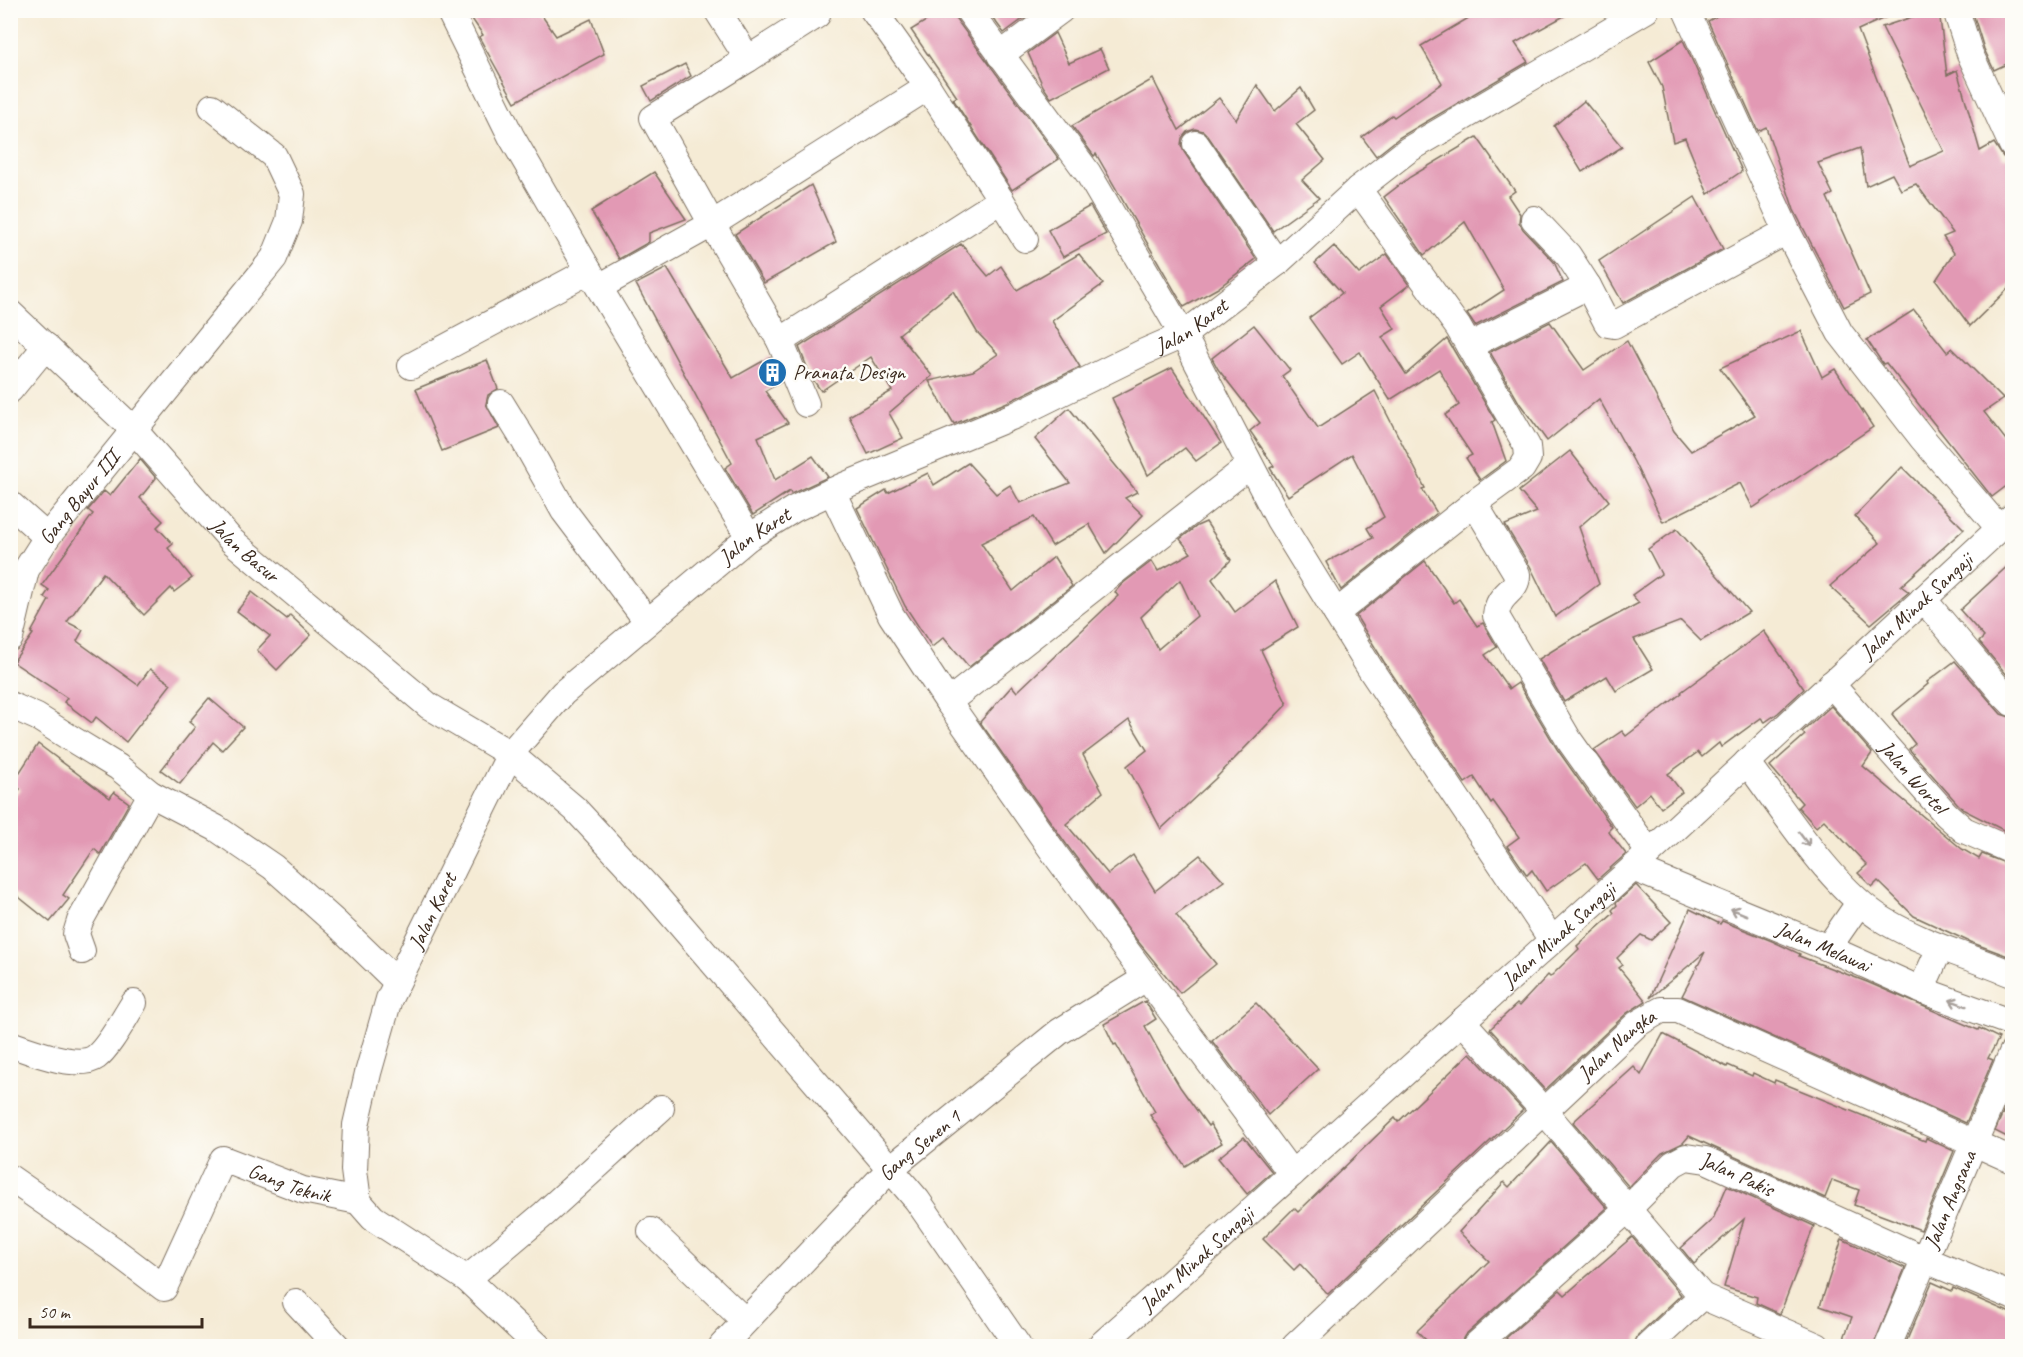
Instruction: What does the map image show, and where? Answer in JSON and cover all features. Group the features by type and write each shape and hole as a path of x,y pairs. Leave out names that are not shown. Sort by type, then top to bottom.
{"street":[{"path":"449,10 511,136 594,279 750,537"},
{"path":"717,10 748,59"},
{"path":"873,10 928,87 1025,239"},
{"path":"968,10 1088,173 1183,335 1279,520 1371,670 1552,940"},
{"path":"1000,55 1061,10"},
{"name":"Jalan Karet","path":"358,1202 354,1170 356,1125 389,999 510,754 563,693 750,537 794,509 832,491 1016,416 1183,335 1277,263 1358,189 1408,150 1646,10"},
{"path":"1686,10 1787,231 1840,333 1922,438 2006,523"},
{"path":"1956,10 1970,54 2013,145"},
{"path":"806,404 780,341 652,118 817,15"},
{"path":"411,366 711,224 928,87"},
{"name":"Gang Bayur III","path":"10,638 26,570 46,537 274,258 290,222 292,194 274,156 212,107"},
{"path":"1196,144 1277,263"},
{"path":"1336,613 1474,503 1522,468 1528,458 1527,446 1452,319 1358,189"},
{"path":"780,341 1000,200"},
{"path":"1534,219 1568,255 1588,286 1606,321 1614,325 1787,231"},
{"path":"1469,346 1588,286"},
{"name":"Jalan Basur","path":"10,313 133,429 232,541 276,580 429,706 510,754 575,809 654,894 891,1168 917,1200 1018,1347"},
{"path":"10,390 46,346"},
{"path":"501,403 564,511 647,621"},
{"path":"948,702 1250,466"},
{"path":"832,491 891,615 948,702 1057,857 1292,1174"},
{"path":"1474,503 1517,574 1518,581 1497,604 1496,616 1641,860"},
{"path":"10,504 46,537"},
{"name":"Jalan Minak Sangaji","path":"1100,1347 1641,860 2006,523"},
{"path":"1923,599 2013,703"},
{"name":"Jalan Wortel","path":"1831,684 1946,814 1964,830 2013,851"},
{"path":"10,705 37,717 118,767 151,794 216,828 273,867 397,982"},
{"path":"1747,762 1814,852 1859,903 1886,922 1940,948 2013,975"},
{"path":"82,951 76,934 80,921 151,794"},
{"name":"Jalan Melawai","path":"1641,860 1921,990 2013,1023"},
{"path":"1828,948 1859,903"},
{"path":"1921,990 1940,948"},
{"name":"Gang Senen 1","path":"722,1347 891,1168 1059,1032 1146,978"},
{"path":"10,1044 34,1053 83,1062 96,1057 134,1003"},
{"name":"Jalan Nangka","path":"1295,1347 1636,1024 1661,1010 1678,1010 2013,1160"},
{"path":"1462,1021 1544,1111 1702,1296 1817,1347"},
{"name":"Jalan Angsana","path":"1888,1347 2013,1053"},
{"path":"467,1279 544,1214 661,1108"},
{"name":"Jalan Pakis","path":"1475,1347 1627,1210 1672,1164 1686,1157 1706,1160 1926,1260 2013,1296"},
{"name":"Gang Teknik","path":"10,1178 164,1288 224,1159 303,1190 358,1202"},
{"path":"358,1202 373,1218 467,1279 538,1347"},
{"path":"651,1231 745,1321"},
{"path":"1648,1347 1702,1296"},
{"path":"296,1302 337,1347"}],"building":[{"path":"466,10 538,10 556,36 591,19 604,54 515,102 479,37 483,35"},
{"path":"944,10 953,10 956,19 1059,159 1012,190 953,99 957,97 911,30"},
{"path":"987,10 1035,10 1004,33"},
{"path":"1482,10 1575,10 1515,43 1528,62 1400,137 1376,156 1362,137 1442,83 1421,46"},
{"path":"1728,10 1902,10 1858,30 1910,166 1944,151 1882,27 1939,10 1947,75 1957,70 1980,151 1994,143 2003,157 2013,161 2013,284 1970,326 1936,280 1954,253 1943,237 1953,233 1916,184 1901,190 1892,174 1866,186 1860,148 1818,163 1833,194 1827,197 1870,294 1844,307 1794,210 1766,127 1758,131 1708,21"},
{"path":"1972,10 2013,10 2013,61 1994,70 1984,49"},
{"path":"1055,33 1069,63 1100,49 1109,68 1051,98 1028,53"},
{"path":"1683,40 1742,171 1708,194 1685,138 1673,142 1662,87 1649,62"},
{"path":"685,64 691,76 651,101 643,86"},
{"path":"1153,79 1179,130 1219,98 1236,120 1257,85 1275,111 1301,88 1314,110 1296,124 1325,160 1302,180 1319,198 1273,231 1208,136 1203,131 1195,129 1187,132 1182,138 1181,145 1184,152 1256,259 1218,288 1184,307 1096,154 1094,156 1072,126"},
{"path":"1584,101 1622,147 1582,172 1554,126"},
{"path":"1477,137 1515,191 1508,196 1520,214 1519,222 1523,229 1554,262 1563,282 1475,326 1467,314 1504,290 1465,222 1424,255 1384,197 1410,177"},
{"path":"654,172 686,219 649,233 649,242 619,259 591,211"},
{"path":"811,185 836,242 764,283 735,234"},
{"path":"1695,197 1723,249 1623,303 1599,261"},
{"path":"1090,206 1106,234 1063,257 1048,230"},
{"path":"961,244 988,276 1001,266 1017,290 1079,254 1103,284 1052,321 1080,367 1010,401 954,424 929,381 973,371 998,354 977,332 953,291 899,334 932,376 889,413 903,438 868,454 849,416 892,391 871,357 821,391 811,377 799,347"},
{"path":"1334,246 1359,274 1387,254 1409,285 1381,306 1395,329 1382,337 1406,374 1447,339 1495,420 1492,422 1506,461 1480,480 1466,458 1472,455 1445,415 1459,405 1439,369 1390,400 1360,352 1342,364 1309,318 1342,293 1315,263"},
{"path":"667,268 733,378 770,357 781,382 765,391 788,423 758,437 775,480 813,456 828,477 791,494 790,491 753,515 725,468 732,463 636,284"},
{"path":"1914,310 1947,352 1952,348 2003,399 1984,412 2013,449 2013,481 1992,497 1886,363 1883,364 1867,340"},
{"path":"1550,322 1584,370 1627,341 1674,431 1691,451 1755,415 1720,368 1801,331 1822,377 1835,369 1873,427 1753,508 1740,483 1663,522 1634,462 1599,399 1547,441 1520,404 1490,352"},
{"path":"1254,325 1290,370 1282,376 1318,428 1375,391 1425,488 1422,489 1437,513 1341,590 1326,562 1373,538 1367,528 1384,517 1352,454 1288,496 1270,468 1274,466 1250,431 1260,423 1212,358"},
{"path":"487,360 498,389 488,395 486,404 499,428 442,451 416,389"},
{"path":"1172,368 1221,443 1196,461 1185,448 1148,475 1112,398"},
{"path":"1069,408 1137,492 1125,498 1143,515 1106,553 1089,524 1052,546 1034,517 981,543 1013,591 1054,557 1072,586 969,667 944,637 932,647 905,606 857,508 886,490 888,493 928,473 934,485 968,463 996,494 1010,485 1020,503 1070,483 1035,439"},
{"path":"1570,451 1609,501 1579,527 1599,584 1555,617 1530,566 1505,525 1537,512 1519,491"},
{"path":"140,459 156,478 140,498 163,521 157,527 173,544 168,548 192,578 174,592 171,588 144,615 103,573 67,622 83,630 77,641 138,685 150,669 171,684 126,742 96,717 92,723 64,702 67,698 13,662 33,634 31,633 49,600 44,597 49,590 42,585 93,514 88,510 104,491 110,496"},
{"path":"1902,467 1964,529 1901,586 1909,592 1871,624 1830,586 1880,543 1855,516"},
{"path":"1206,522 1231,560 1212,579 1235,612 1275,581 1298,627 1261,650 1287,704 1215,779 1161,829 1127,766 1147,750 1129,720 1083,755 1103,792 1066,824 1108,874 1133,855 1155,891 1200,855 1224,881 1176,915 1216,964 1180,993 1136,939 980,722 1012,686 1017,692 1118,596 1115,592 1122,584 1152,561 1158,571 1191,553 1180,539","holes":["1180,580 1197,616 1158,649 1141,617"]},
{"path":"1677,529 1749,612 1701,641 1681,621 1634,639 1653,669 1616,691 1607,676 1564,702 1539,659 1639,603 1632,595 1661,574 1648,549"},
{"path":"1425,561 1454,603 1459,599 1477,626 1483,623 1497,647 1485,655 1509,689 1518,683 1557,749 1612,827 1608,831 1626,854 1598,879 1586,863 1546,891 1532,870 1527,875 1507,846 1519,837 1493,801 1491,803 1474,777 1465,783 1356,616"},
{"path":"2013,561 2013,682 1979,642 1984,637 1960,610"},
{"path":"252,592 287,619 290,615 311,635 277,670 257,650 270,636 237,611"},
{"path":"1764,631 1804,689 1765,722 1761,718 1721,747 1719,743 1702,757 1698,752 1668,774 1682,792 1661,808 1650,793 1635,806 1594,750 1622,731 1626,736"},
{"path":"1955,661 2001,714 2013,718 2013,835 1964,810 1957,803 1909,749 1915,744 1892,714 1928,684 1927,682"},
{"path":"209,698 243,727 222,750 213,742 180,784 161,770 195,727 189,722"},
{"path":"1831,706 1872,753 1863,766 1962,849 1979,859 1982,854 2013,866 2013,945 2008,956 1970,942 1914,916 1878,881 1872,887 1858,873 1867,865 1824,820 1816,827 1798,807 1802,803 1770,766 1805,735 1802,732"},
{"path":"38,744 110,798 114,792 129,803 100,854 94,849 63,895 69,899 50,922 10,890 10,802 20,789 12,784"},
{"path":"1636,885 1671,922 1651,940 1641,935 1617,958 1623,965 1619,968 1646,1001 1627,1013 1545,1090 1490,1029 1517,1004 1519,1006 1548,975 1550,977 1579,949 1577,946 1614,913 1612,910 1617,905 1616,903"},
{"path":"1690,909 1720,924 1722,921 1772,941 1800,954 1799,956 1999,1038 1988,1058 1993,1060 1966,1123 1682,996 1705,952 1650,998"},
{"path":"1145,1001 1156,1019 1145,1026 1180,1087 1208,1126 1210,1124 1222,1143 1185,1166 1150,1115 1155,1112 1116,1044 1114,1045 1104,1024"},
{"path":"1256,1003 1318,1069 1268,1115 1212,1041"},
{"path":"1663,1034 1727,1067 1728,1065 1752,1076 1753,1073 1774,1083 1775,1080 1954,1151 1921,1230 1854,1205 1859,1190 1832,1180 1825,1198 1689,1136 1683,1143 1662,1153 1629,1187 1573,1122 1634,1067 1641,1075"},
{"path":"1470,1053 1523,1110 1328,1294 1300,1264 1294,1270 1263,1239 1294,1208 1298,1212 1395,1118 1398,1122"},
{"path":"2013,1090 2013,1140 1995,1131"},
{"path":"1244,1137 1272,1172 1247,1194 1218,1158"},
{"path":"1551,1142 1607,1208 1465,1335 1458,1347 1433,1347 1417,1331 1489,1261 1459,1232 1504,1182 1509,1187"},
{"path":"1727,1186 1814,1226 1780,1314 1756,1303 1757,1297 1724,1287 1744,1219 1694,1264 1681,1248 1713,1219"},
{"path":"1632,1237 1681,1295 1638,1335 1633,1347 1514,1347 1506,1338 1560,1290 1565,1295"},
{"path":"1842,1239 1905,1268 1873,1347 1866,1347 1844,1338 1852,1317 1820,1306"},
{"path":"1932,1282 1952,1291 1953,1288 2013,1314 2013,1347 1904,1347"}],"place":[{"name":"Pranata Design","path":"772,372"}]}
